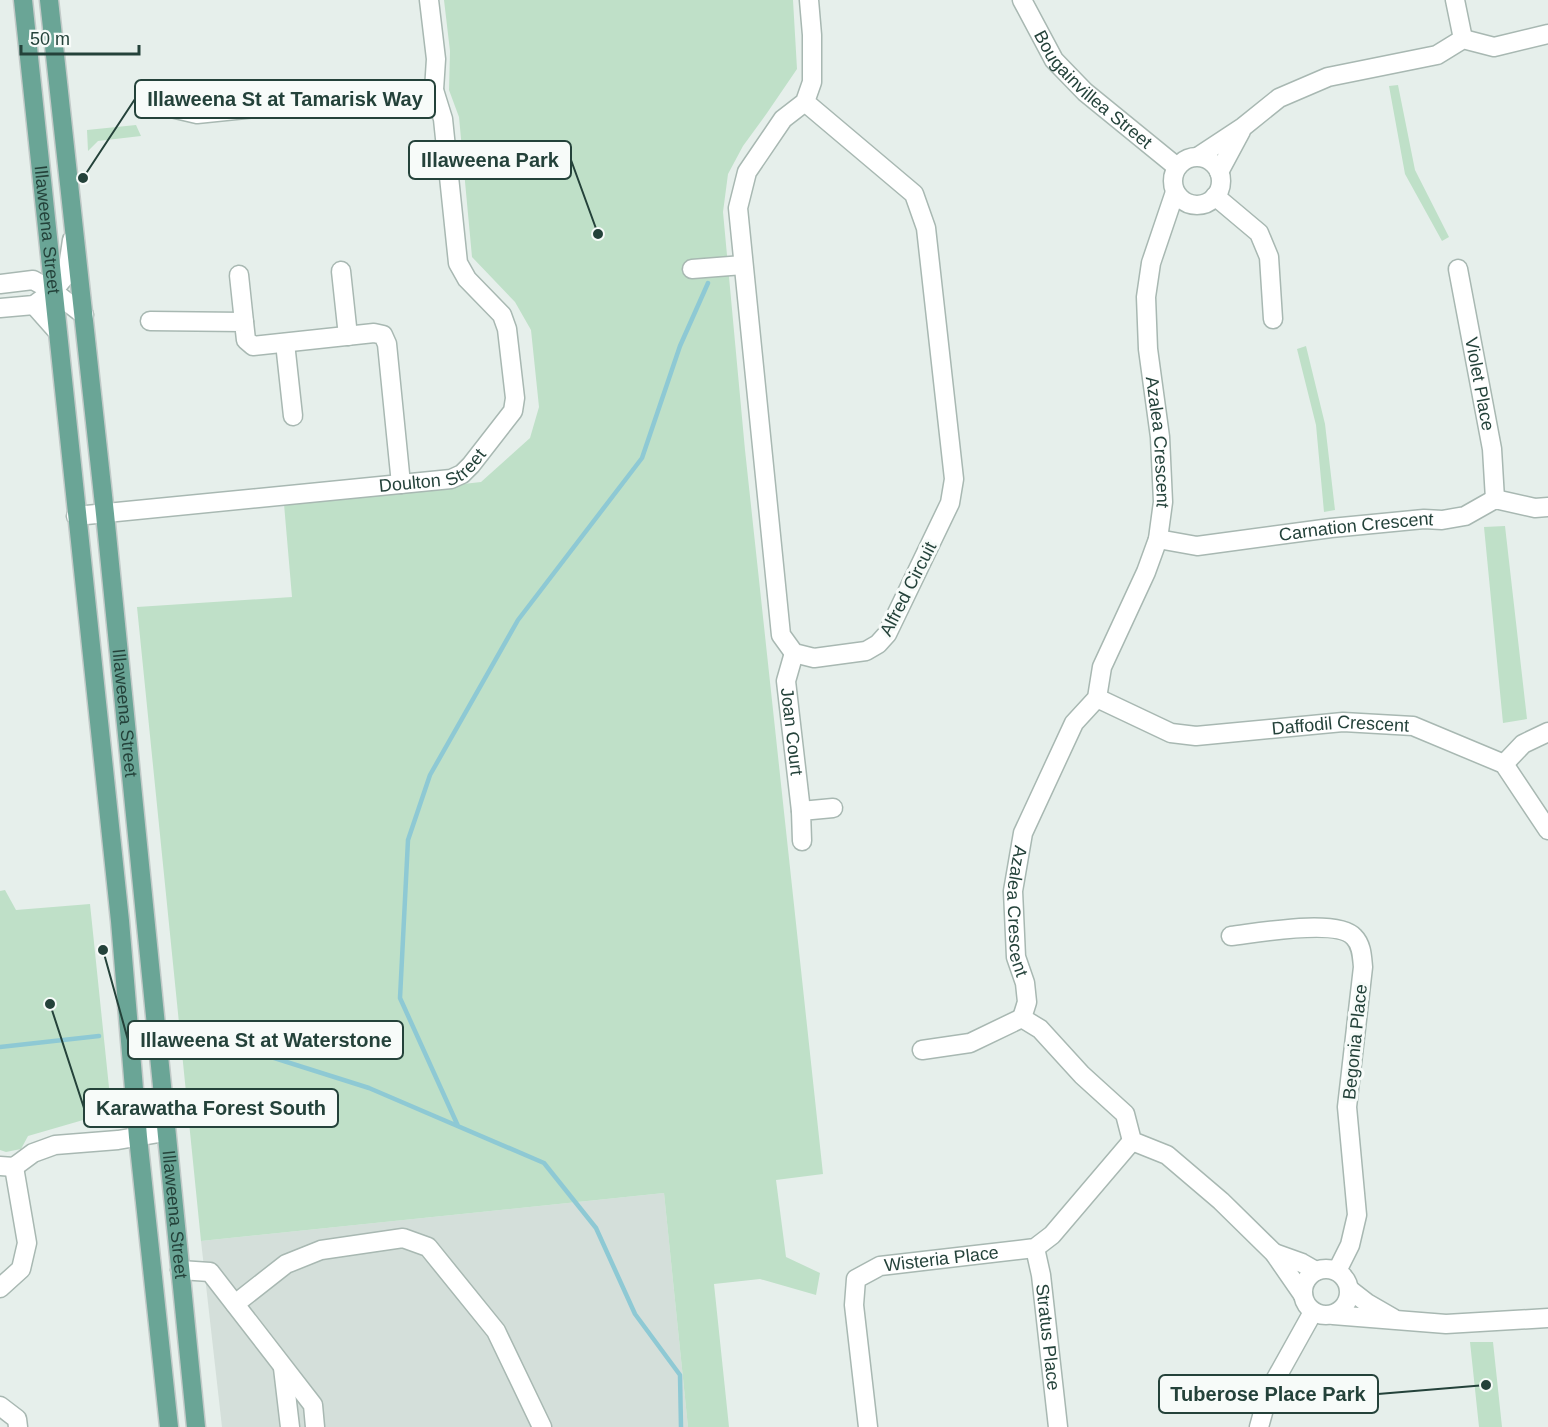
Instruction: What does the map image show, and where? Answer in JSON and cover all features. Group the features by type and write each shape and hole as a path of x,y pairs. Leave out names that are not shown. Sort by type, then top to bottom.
{"main road":[{"name":"Illaweena Street","path":"23,0 120,921 138,1137 168,1427"},
{"name":"Illaweena Street","path":"50,0 105,514 196,1427"},
{"path":"154,1288 180,1270"}],"street":[{"name":"Doulton Street","path":"76,516 451,479 462,474 471,465 513,411 515,398 507,329 502,315 466,279 459,263 443,119 434,90 436,59 429,0"},
{"path":"794,653 781,635 738,208 747,172 783,119 805,102 812,82 809,0"},
{"name":"Bougainvillea Street","path":"1022,0 1054,60 1085,92 1177,166"},
{"path":"1455,0 1463,39"},
{"path":"1198,205 1184,202 1175,192 1173,179 1177,166 1187,159 1199,156 1243,127 1280,98 1328,77 1437,54 1463,39 1494,47 1548,34"},
{"path":"167,107 197,114 434,90"},
{"name":"Alfred Circuit","path":"794,653 813,658 866,651 879,644 887,633 950,503 954,479 926,228 914,194 805,102"},
{"path":"1219,172 1243,127"},
{"path":"1161,234 1198,205 1210,201 1215,196 1220,184 1219,172 1211,161 1199,156"},
{"name":"Azalea Crescent","path":"1022,1018 1027,1002 1025,983 1017,957 1013,891 1023,833 1074,723 1097,698 1102,666 1146,572 1158,539 1163,491 1160,437 1148,349 1146,297 1150,263 1175,192"},
{"path":"1215,196 1259,233 1269,257 1274,319"},
{"path":"0,308 34,305 53,291 67,274 74,226"},
{"path":"31,280 50,256"},
{"path":"692,269 742,265"},
{"name":"Violet Place","path":"1458,268 1492,449 1495,499"},
{"path":"341,271 348,336"},
{"path":"238,275 246,340 253,346 374,333 383,335 387,344 402,484"},
{"path":"0,284 31,280 53,291 84,315"},
{"path":"34,305 57,331"},
{"path":"150,321 244,322"},
{"path":"285,343 293,416"},
{"path":"1495,499 1534,508 1548,507"},
{"name":"Carnation Crescent","path":"1158,539 1197,546 1366,525 1424,519 1442,520 1465,516 1495,499"},
{"name":"Joan Court","path":"794,653 786,681 801,811 802,841"},
{"name":"Daffodil Crescent","path":"1097,698 1172,733 1196,736 1343,722 1413,726 1504,764"},
{"path":"1548,732 1523,744 1504,764 1548,830"},
{"path":"801,811 833,808"},
{"name":"Begonia Place","path":"1231,936 1327,927 1345,930 1356,938 1362,951 1363,968 1347,1107 1357,1215 1350,1245 1337,1271"},
{"path":"922,1050 970,1043 1022,1018 1040,1029 1082,1076 1125,1114 1132,1141"},
{"path":"0,1288 21,1269 27,1243 7,1166 55,1144 138,1137 165,1132"},
{"path":"1035,1248 1052,1235 1132,1141"},
{"path":"1132,1141 1167,1155 1221,1201 1274,1253 1313,1312 1327,1316 1446,1324 1548,1318"},
{"path":"235,1304 286,1264 321,1250 403,1238 428,1247 496,1331 542,1427"},
{"name":"Wisteria Place","path":"868,1427 854,1305 856,1279 880,1266 1035,1248"},
{"name":"Stratus Place","path":"1035,1248 1041,1275 1058,1427"},
{"path":"1274,1253 1302,1263 1316,1271"},
{"path":"1303,1295 1306,1281 1316,1271 1330,1269 1343,1276 1349,1289 1367,1303 1395,1319"},
{"path":"180,1270 210,1272 313,1405 315,1427"},
{"path":"1333,1315 1344,1308 1348,1302 1349,1289"},
{"path":"1259,1427 1269,1390 1313,1312"},
{"path":"283,1366 290,1427"},
{"path":"0,1406 17,1419 18,1427"}],"shaded area":[{"path":"664,1193 688,1427 222,1427 201,1241"}],"green space":[{"path":"444,0 793,0 797,69 743,146 728,174 723,212 745,450 823,1174 776,1180 786,1257 820,1273 816,1295 760,1279 714,1284 729,1427 688,1427 664,1193 201,1241 137,607 292,597 284,504 481,482 530,438 539,407 531,330 515,302 472,257 459,117 449,90 450,51"},
{"path":"1398,85 1415,170 1449,237 1442,241 1405,174 1389,86"},
{"path":"136,125 141,136 98,141 88,151 87,130"},
{"path":"1306,346 1325,424 1335,510 1324,512 1316,425 1297,349"},
{"path":"1505,526 1527,719 1503,723 1484,527"},
{"path":"5,890 16,910 90,904 110,1097 97,1116 28,1136 21,1149 6,1152 0,1150 0,891"},
{"path":"1470,1342 1493,1342 1502,1427 1479,1427"}],"waterway":[{"path":"458,1126 400,998 408,840 430,775 518,620 642,458 680,346 708,283"},
{"path":"0,1047 99,1036"},
{"path":"187,1037 214,1039 369,1088 544,1163 596,1228 635,1314 680,1375 681,1427"}],"place":[{"name":"Illaweena St at Tamarisk Way","path":"83,178"},
{"name":"Illaweena Park","path":"598,234"},
{"name":"Illaweena St at Waterstone","path":"103,950"},
{"name":"Karawatha Forest South","path":"50,1004"},
{"name":"Tuberose Place Park","path":"1486,1385"}]}
